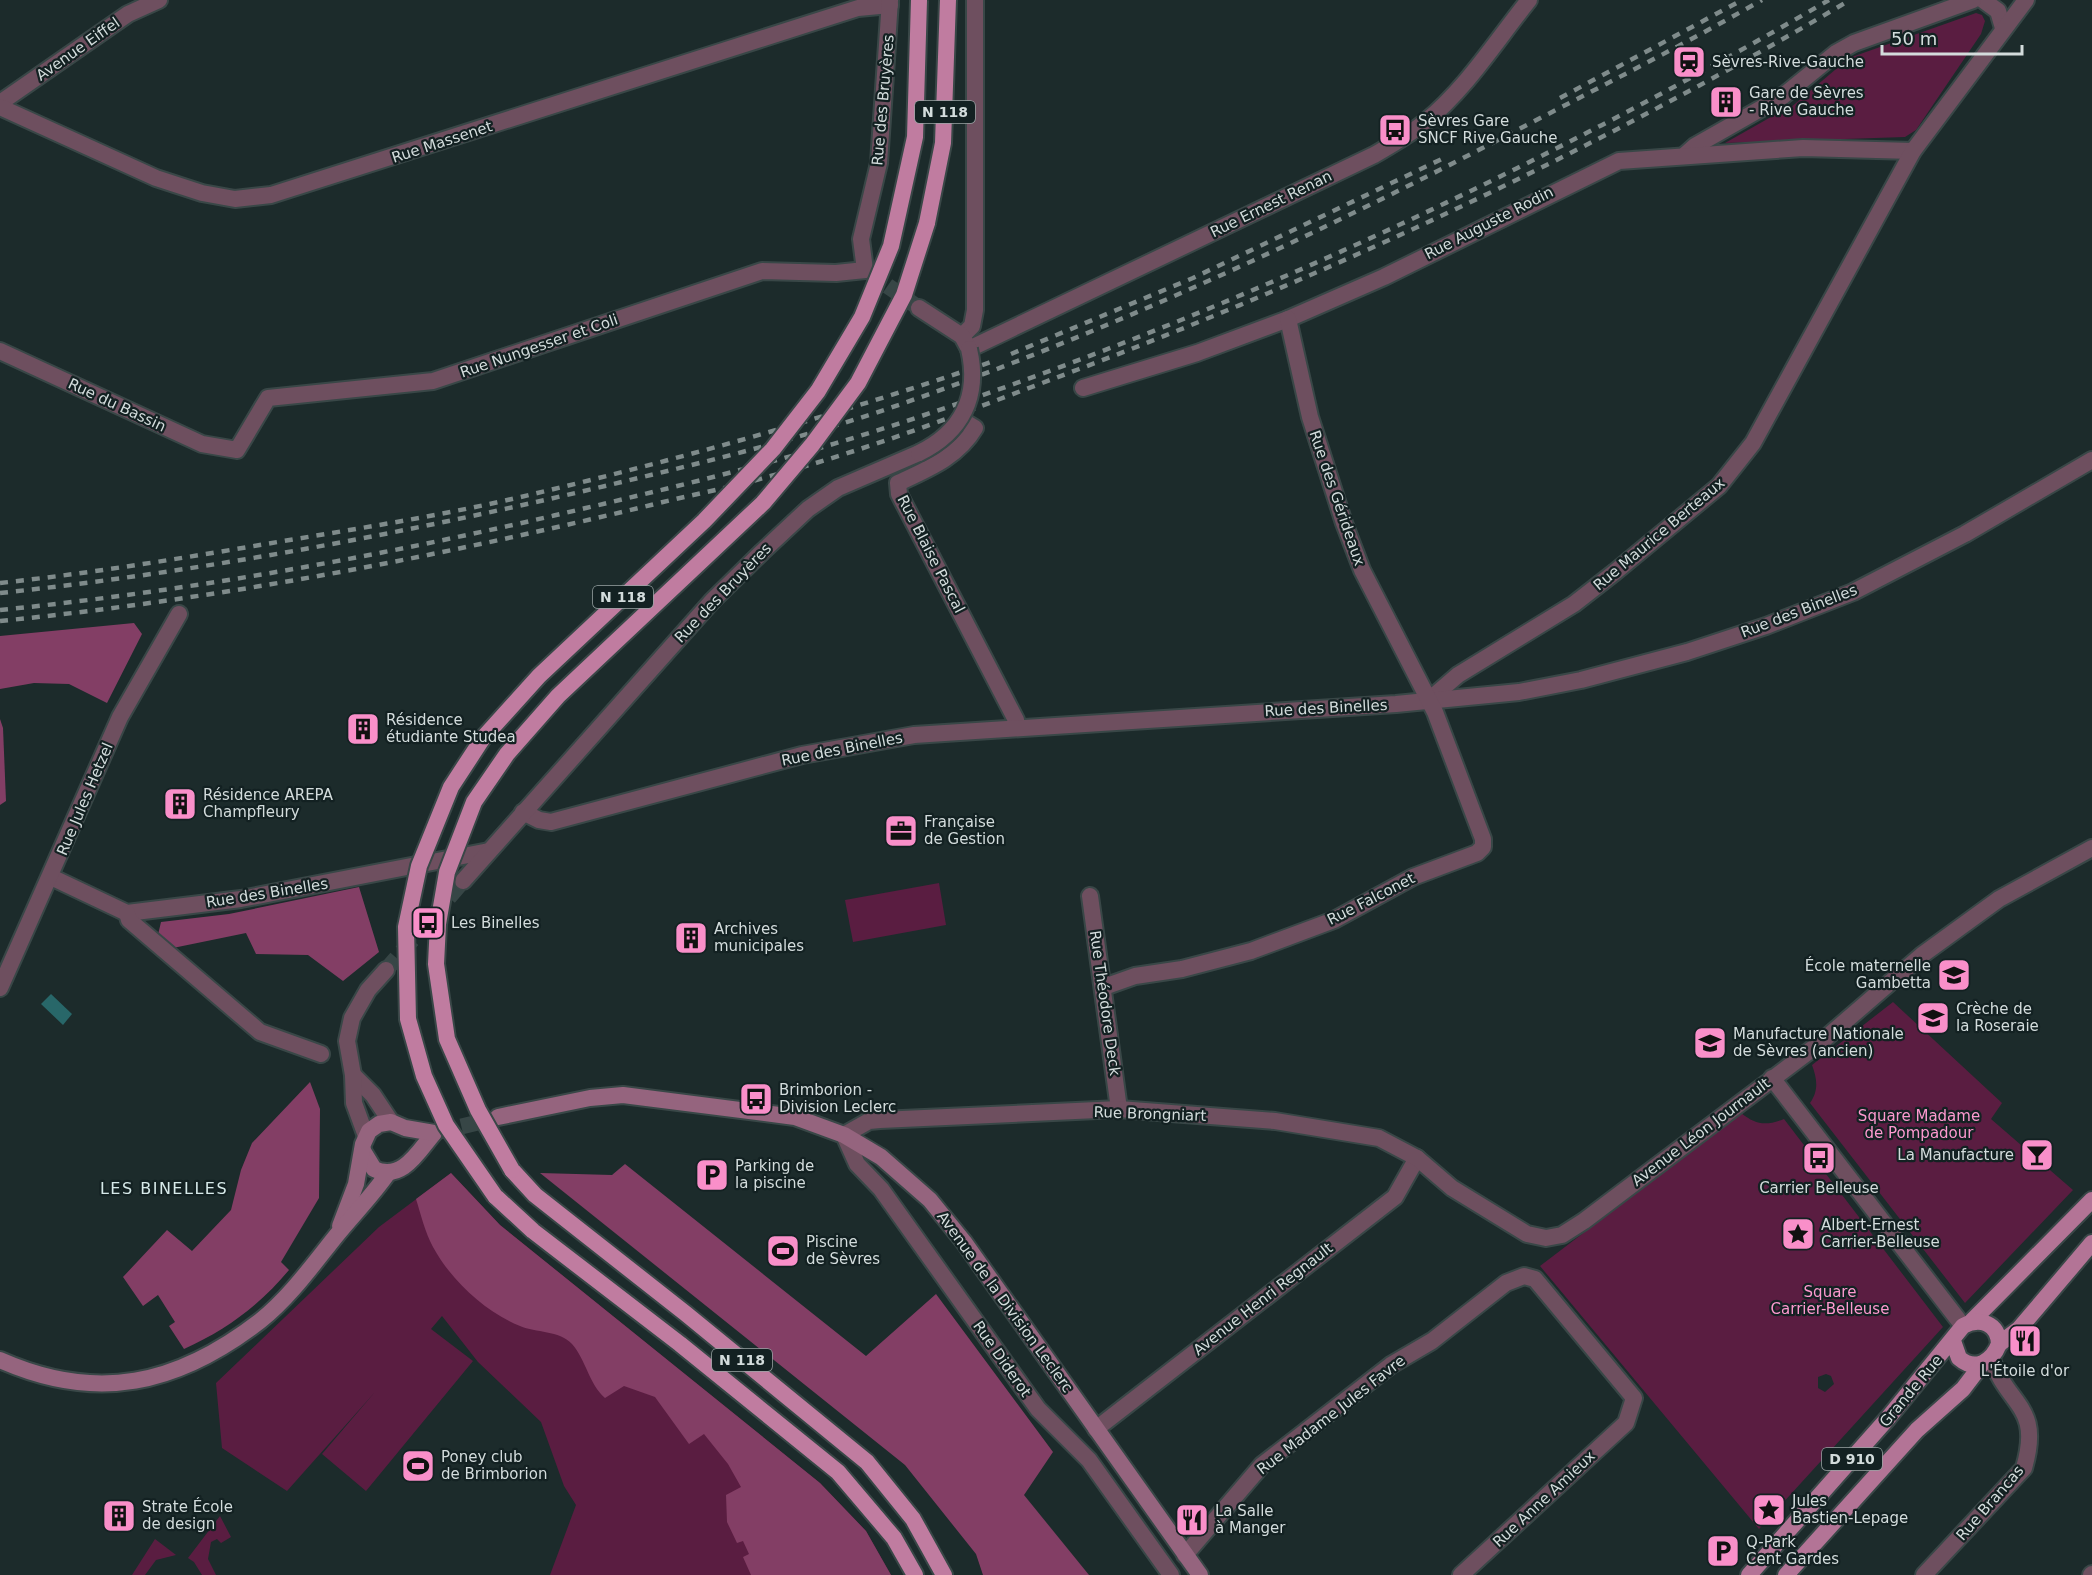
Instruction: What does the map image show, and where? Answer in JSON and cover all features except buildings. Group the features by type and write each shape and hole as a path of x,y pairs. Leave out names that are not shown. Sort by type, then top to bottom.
{"highway":[{"name":"N 118","path":"915,1575 894,1538 837,1472 680,1344 533,1231 495,1196 446,1125 424,1076 408,1018 406,927 419,866 451,787 483,738 539,676 704,521 773,449 818,391 862,317 891,246 915,137 919,0"},
{"name":"N 118","path":"944,1575 913,1519 867,1462 686,1313 535,1195 512,1170 478,1110 447,1039 436,964 438,924 447,872 474,802 507,754 558,696 763,503 813,445 858,383 904,295 927,223 944,143 948,0"}],"main road":[{"name":"Avenue de la Division Leclerc","path":"498,1117 590,1098 623,1095 795,1117 844,1135 880,1157 930,1200 964,1242 1200,1575"},
{"path":"337,1235 356,1184 365,1144 379,1124 398,1125 434,1133 399,1171 388,1173 374,1169 365,1144"},
{"path":"0,1360 27,1372 71,1383 118,1383 165,1375 209,1355 260,1321 292,1290 388,1173"},
{"name":"D 910","path":"1953,1341 2092,1200"},
{"name":"Grande Rue","path":"1786,1575 1917,1430 1958,1395 1991,1356 2019,1329 2092,1243"},
{"path":"1953,1341 1959,1358 1966,1364 1991,1356 1994,1328 1988,1323 1968,1324"},
{"name":"Grande Rue","path":"1749,1575 1953,1341"}],"street":[{"name":"Avenue Eiffel","path":"0,105 128,14 159,0"},
{"path":"919,308 965,342 972,326 975,310 975,0"},
{"name":"Rue Ernest Renan","path":"965,342 1374,155 1424,122 1448,100 1529,0"},
{"path":"1686,155 1695,146 1784,96 1836,53 1854,44 1973,0"},
{"path":"1983,0 1998,11 2003,28"},
{"name":"Rue Maurice Berteaux","path":"1429,700 1458,675 1574,604 1719,486 1753,443 1913,151 2026,0"},
{"name":"Rue Massenet","path":"0,105 156,178 202,193 235,199 271,195 858,8 890,3"},
{"name":"Rue des Bruyères","path":"865,270 861,239 879,164 890,3"},
{"name":"Rue Auguste Rodin","path":"1083,388 1197,353 1288,319 1384,277 1619,160 1803,148 1913,151"},
{"name":"Rue Nungesser et Coli","path":"237,450 267,398 433,381 762,271 836,273 865,270"},
{"name":"Rue des Gérideaux","path":"1288,319 1310,417 1344,523 1362,570 1429,700"},
{"name":"Rue des Bruyères","path":"463,881 712,601 808,509 838,488 919,453 944,438 960,419 973,382 965,342"},
{"name":"Rue du Bassin","path":"1,355 202,444 237,450"},
{"name":"Rue Blaise Pascal","path":"960,419 975,428 967,442 932,467 898,483 900,494 1016,720 1017,728"},
{"name":"Rue des Binelles","path":"524,812 539,820 551,822 802,755 914,735 1429,700 1520,692 1581,680 1687,652 1766,626 1853,592 1965,534 2092,460"},
{"name":"Rue Jules Hetzel","path":"0,988 120,717 178,614"},
{"name":"Rue Falconet","path":"1104,987 1135,976 1182,969 1251,951 1334,920 1413,877 1478,854 1483,847 1479,828 1429,700"},
{"name":"Avenue Léon Journault","path":"1418,1158 1452,1188 1527,1234 1546,1238 1562,1235 1584,1221 1820,1043 1922,955 1999,900 2092,848"},
{"name":"Rue des Binelles","path":"126,913 241,899 489,851"},
{"path":"51,877 126,913 129,920 260,1032 321,1054"},
{"name":"Rue Théodore Deck","path":"1090,896 1119,1109"},
{"path":"365,1144 354,1103 353,1075 347,1041 352,1018 368,990 386,970"},
{"path":"353,1075 398,1125"},
{"path":"1772,1078 1968,1324"},
{"name":"Rue Brongniart","path":"844,1135 868,1121 1119,1109 1275,1121 1379,1138 1418,1158"},
{"name":"Rue Diderot","path":"844,1135 857,1164 881,1189 1038,1409 1089,1460 1171,1575"},
{"name":"Avenue Henri Regnault","path":"1096,1429 1395,1197 1418,1158"},
{"name":"Rue Anne Amieux","path":"1461,1575 1626,1423 1634,1398 1534,1280 1524,1276"},
{"name":"Rue Madame Jules Favre","path":"1185,1555 1262,1465 1391,1365 1432,1341 1506,1283 1524,1276"},
{"name":"Rue Brancas","path":"1924,1575 2024,1468 2030,1445 2030,1425 2018,1402 1996,1373 1991,1356"}],"green space":[{"path":"1976,13 1982,15 1985,21 1981,34 1916,130 1905,137 1725,143 1778,113 1783,114 1849,58"},
{"path":"939,883 946,925 853,942 845,900"},
{"name":"Square Madame de Pompadour","path":"1893,1002 2002,1103 1991,1119 2073,1190 1965,1303 1810,1103 1815,1094 1816,1084 1812,1065"},
{"name":"Square Carrier-Belleuse","path":"1741,1113 1761,1123 1772,1123 1784,1119 1943,1327 1759,1529 1540,1266","holes":["1826,1374 1831,1376 1834,1384 1825,1392 1818,1388 1818,1377"]},
{"path":"451,1173 500,1225 820,1483 866,1531 891,1575 550,1575 576,1505 564,1486 541,1422 478,1362 442,1316 431,1329 473,1361 366,1491 322,1454 375,1392 287,1491 222,1448 216,1383 379,1227"},
{"path":"220,1516 231,1537 221,1543 217,1539 211,1542 208,1559 216,1575 202,1575 194,1562 188,1558"},
{"path":"155,1539 176,1555 156,1560 145,1575 132,1575"}],"shaded area":[{"path":"134,623 142,634 107,703 69,684 34,683 0,689 0,636"},
{"path":"0,719 3,728 6,801 0,805"},
{"path":"359,887 379,952 343,981 308,955 256,954 246,933 168,949 157,939 161,922 229,914"},
{"path":"310,1082 320,1109 319,1198 281,1262 289,1270 254,1305 228,1325 184,1349 169,1326 175,1322 158,1295 143,1306 123,1277 167,1230 192,1251 231,1210 241,1170 252,1143"},
{"path":"625,1164 866,1356 936,1294 1053,1452 1024,1495 1089,1575 983,1575 976,1554 905,1465 540,1173 612,1175"},
{"path":"451,1173 500,1225 820,1483 866,1531 891,1575 751,1575 743,1557 749,1554 743,1541 737,1543 727,1522 726,1495 741,1487 728,1464 704,1434 689,1444 655,1397 624,1386 605,1398 595,1386 577,1350 567,1339 526,1328 494,1312 470,1294 440,1259 430,1241 416,1199"}],"water":[{"path":"51,994 72,1014 63,1025 41,1004"}],"tunnel":[{"path":"868,272 919,308"},
{"path":"386,970 463,881"},
{"path":"438,1132 497,1118"}],"railway":[{"path":"1560,98 1742,0"},
{"path":"0,593 147,575 294,551 439,523 697,464 773,444 884,410 1048,349 1287,245 1444,168 1762,0"},
{"path":"0,610 222,581 441,541 700,480 888,427 1131,340 1369,239 1602,125 1829,0"},
{"path":"0,621 164,601 409,559 738,485 880,442 1167,335 1367,250 1466,204 1660,107 1850,0"},
{"path":"1011,354 1193,278 1448,156"},
{"path":"0,583 186,557 494,503 646,466 762,434 877,400 991,362"}],"place":[{"name":"Sèvres-Rive-Gauche","path":"1689,62"},
{"name":"Gare de Sèvres - Rive Gauche","path":"1726,102"},
{"name":"Sèvres Gare SNCF Rive Gauche","path":"1395,130"},
{"name":"Résidence étudiante Studea","path":"363,729"},
{"name":"Résidence AREPA Champfleury","path":"180,804"},
{"name":"Française de Gestion","path":"901,831"},
{"name":"Les Binelles","path":"428,923"},
{"name":"Archives municipales","path":"691,938"},
{"name":"École maternelle Gambetta","path":"1954,975"},
{"name":"Crèche de la Roseraie","path":"1933,1018"},
{"name":"Manufacture Nationale de Sèvres (ancien)","path":"1710,1043"},
{"name":"Brimborion - Division Leclerc","path":"756,1099"},
{"name":"La Manufacture","path":"2037,1155"},
{"name":"Carrier Belleuse","path":"1819,1158"},
{"name":"Parking de la piscine","path":"712,1175"},
{"name":"Albert-Ernest Carrier-Belleuse","path":"1798,1234"},
{"name":"Piscine de Sèvres","path":"783,1251"},
{"name":"L'Étoile d'or","path":"2025,1341"},
{"name":"Poney club de Brimborion","path":"418,1466"},
{"name":"Jules Bastien-Lepage","path":"1769,1510"},
{"name":"Strate École de design","path":"119,1516"},
{"name":"La Salle à Manger","path":"1192,1520"},
{"name":"Q-Park Cent Gardes","path":"1723,1551"}],"district":[{"name":"LES BINELLES","path":"164,1188"}]}
